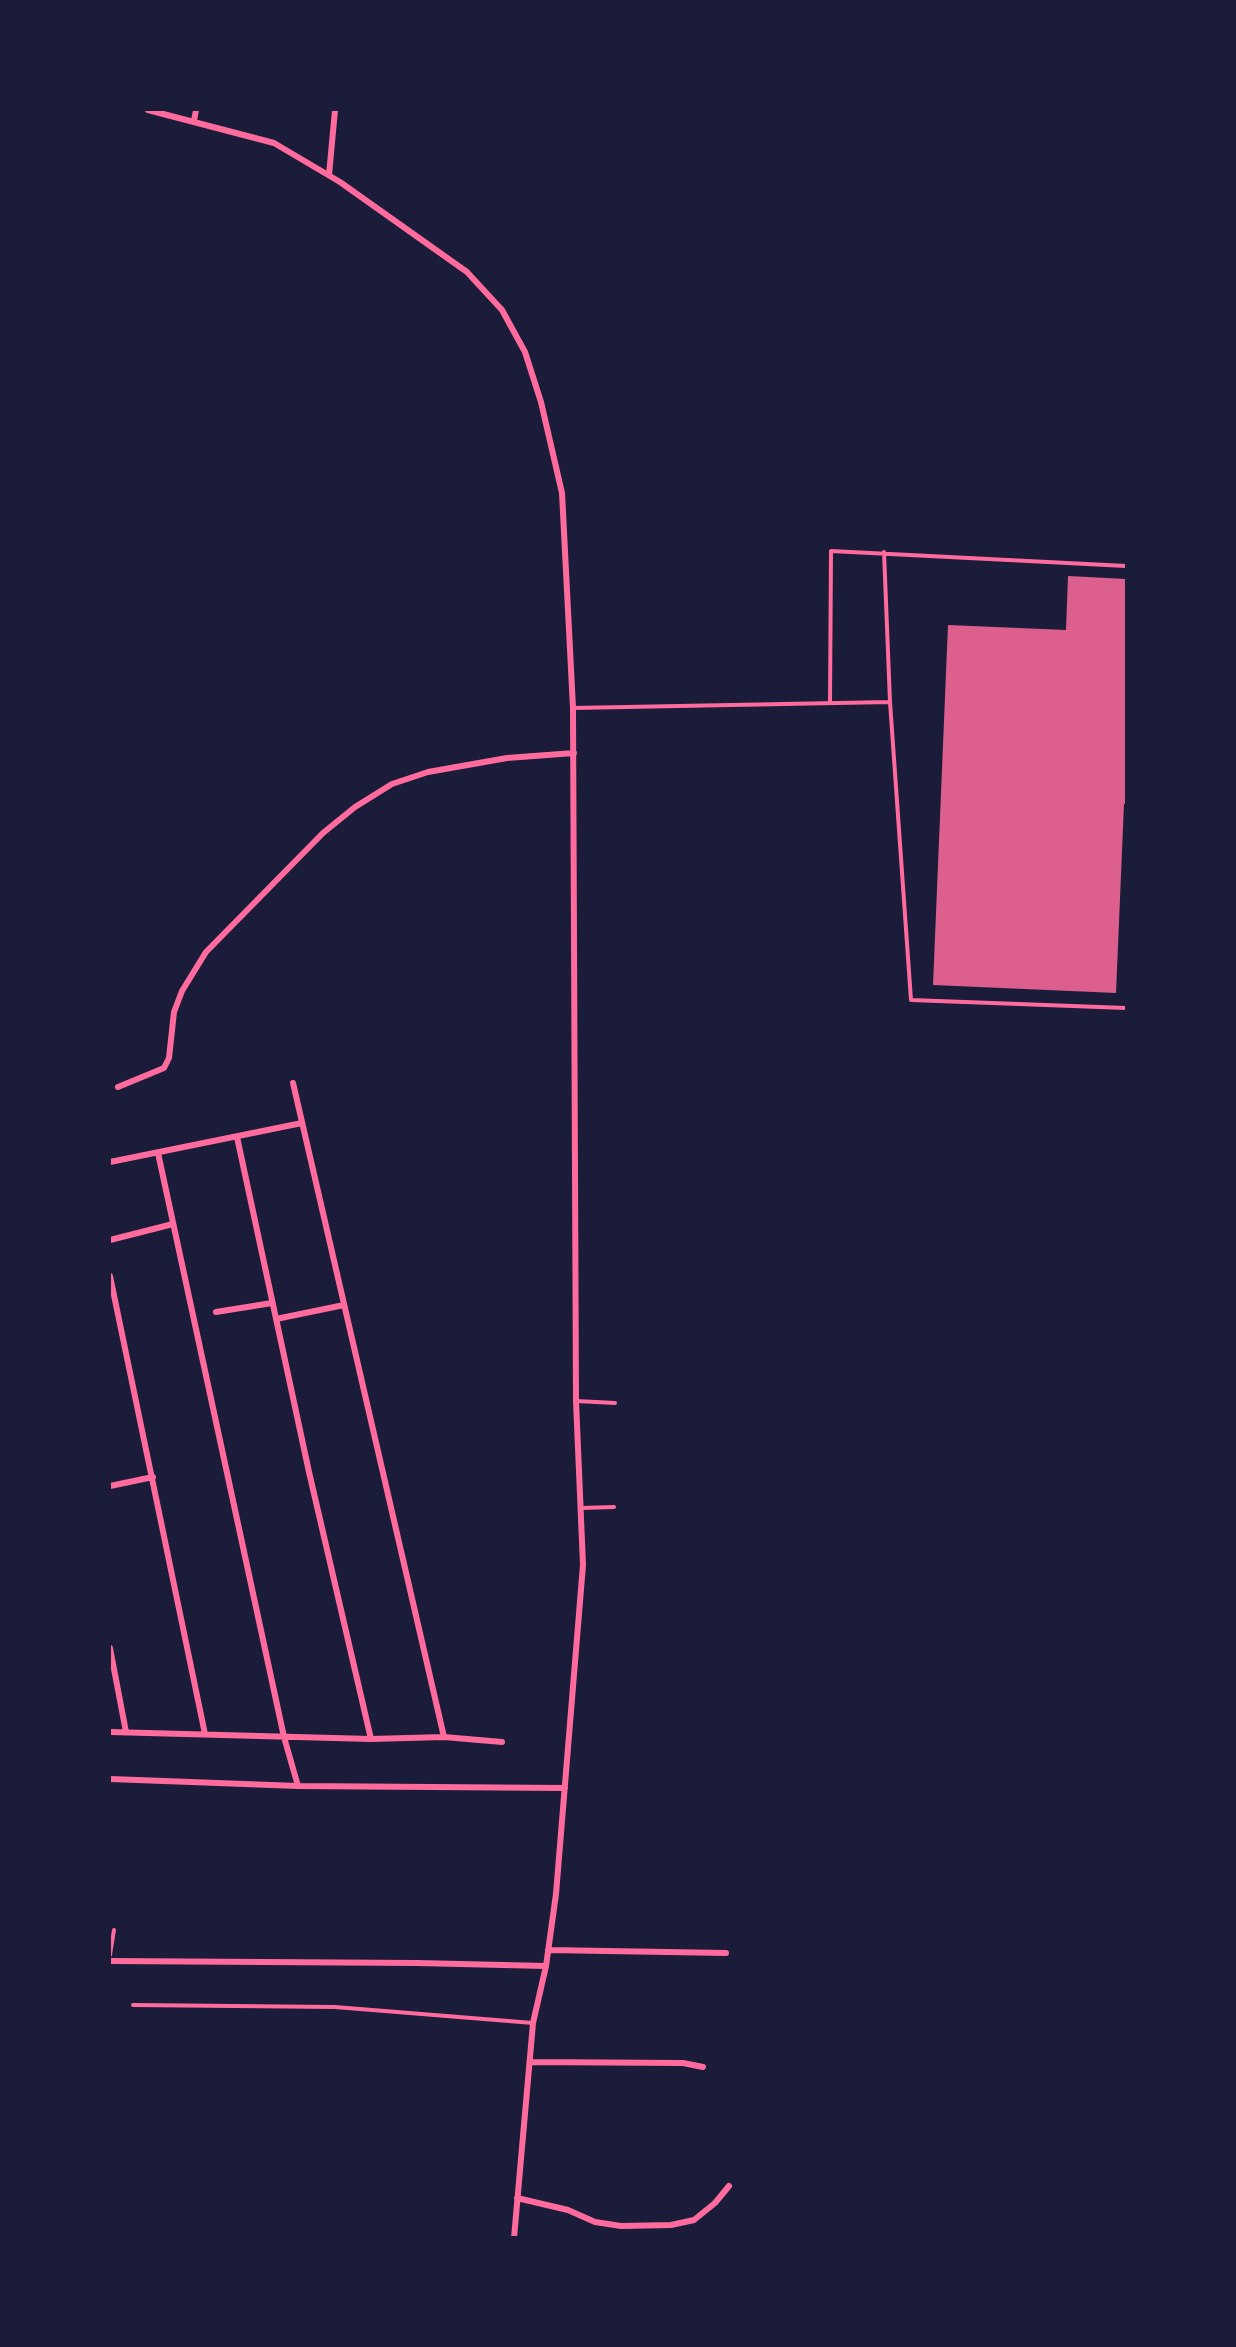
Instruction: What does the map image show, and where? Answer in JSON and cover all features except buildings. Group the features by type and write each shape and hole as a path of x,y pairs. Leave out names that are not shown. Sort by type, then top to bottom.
{"street":[{"path":"148,110 164,111 274,143 328,175 467,272 502,310 520,342 541,402 562,493 574,753 576,1401 583,1565 565,1788 546,1966 534,2023 514,2238"},
{"path":"194,121 196,110"},
{"path":"328,175 335,110"},
{"path":"118,1087 164,1068 169,1058 174,1012 182,991 206,952 323,833 355,807 393,784 428,772 507,758 574,753"},
{"path":"293,1083 444,1737"},
{"path":"110,1162 302,1123"},
{"path":"237,1137 370,1739"},
{"path":"158,1153 284,1737 298,1786"},
{"path":"110,1240 173,1224"},
{"path":"110,1276 205,1734"},
{"path":"216,1312 272,1303"},
{"path":"276,1319 344,1305"},
{"path":"110,1486 153,1477"},
{"path":"110,1648 126,1732"},
{"path":"110,1732 370,1739 444,1737 501,1742"},
{"path":"110,1779 298,1786 565,1788"},
{"path":"548,1950 726,1953"},
{"path":"110,1961 546,1966"},
{"path":"530,2062 683,2063 703,2067"},
{"path":"517,2198 568,2210 595,2222 621,2226 671,2225 694,2220 716,2203 729,2186"}],"lane":[{"path":"830,703 831,551 1126,566"},
{"path":"884,552 890,702 911,1000 1126,1008"},
{"path":"573,708 890,702"},
{"path":"576,1401 615,1403"},
{"path":"580,1508 614,1507"},
{"path":"110,1955 114,1930"},
{"path":"133,2005 335,2007 534,2023"}]}
